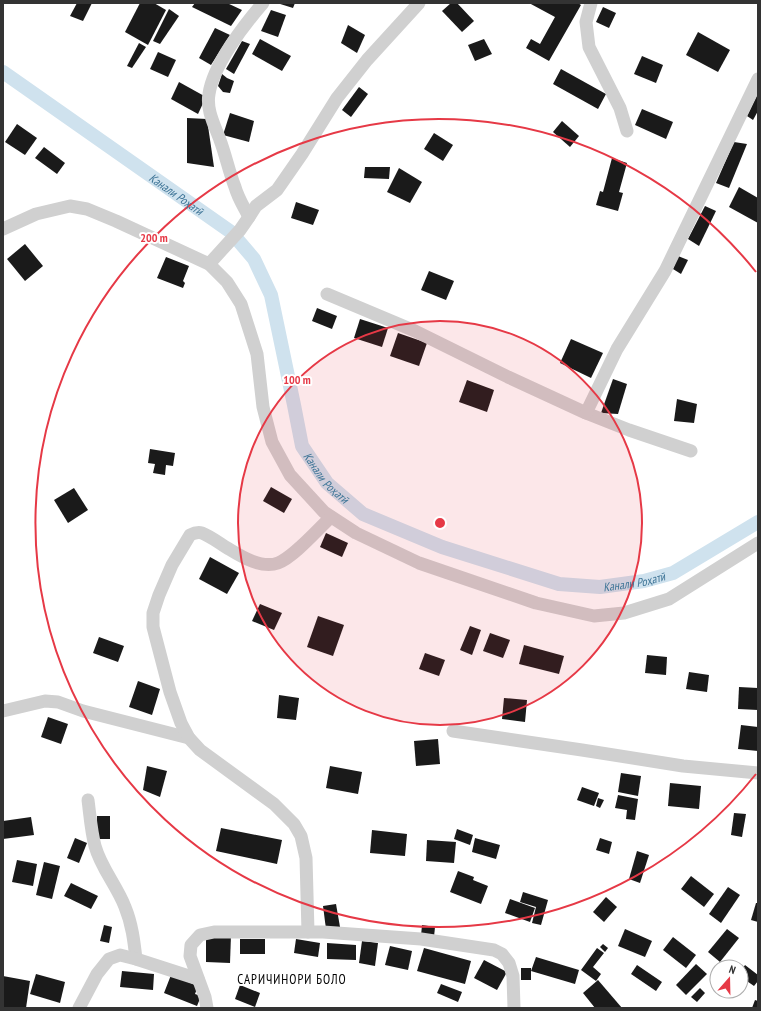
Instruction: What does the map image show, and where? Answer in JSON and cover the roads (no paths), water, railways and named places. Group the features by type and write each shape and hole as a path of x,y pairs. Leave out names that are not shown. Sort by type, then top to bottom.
{"street":[{"path":"249,217 235,188 210,111 208,95 211,81 224,56 241,29 263,3"},
{"path":"209,264 240,230 256,206 277,190 341,93 367,60 419,3"},
{"path":"591,3 586,22 589,46 620,108 627,131"},
{"path":"586,413 617,349 665,271 758,79"},
{"path":"3,229 36,214 70,206 87,209 116,221 209,264 227,282 241,304 257,354 263,407 272,442 290,475 324,512 356,533 419,563 536,603 594,616 624,613 670,599 758,543"},
{"path":"327,294 415,331 508,377 586,413 629,430 691,451"},
{"path":"308,932 306,858 301,836 294,824 274,804 200,750 189,738 181,723 170,692 153,627 153,613 172,565 190,535 201,533 252,561 268,565 279,563 294,552 331,516"},
{"path":"3,711 45,701 58,702 83,711 189,738"},
{"path":"453,731 683,766 758,773"},
{"path":"88,800 95,846 101,862 125,907 133,933 136,959"},
{"path":"207,1008 205,997 190,956 191,945 200,935 214,932 323,932 421,939 494,950 502,954 509,964 513,976 514,1008"},
{"path":"79,1008 96,974 109,959 120,955 198,978"}],"waterway":[{"name":"Канали Роҳатӣ","path":"3,72 231,232 254,259 271,295 302,446 327,483 363,514 442,547 559,584 600,587 644,581 673,573 758,522"}],"district":[{"name":"САРИЧИНОРИ БОЛО","path":"292,979"}]}
